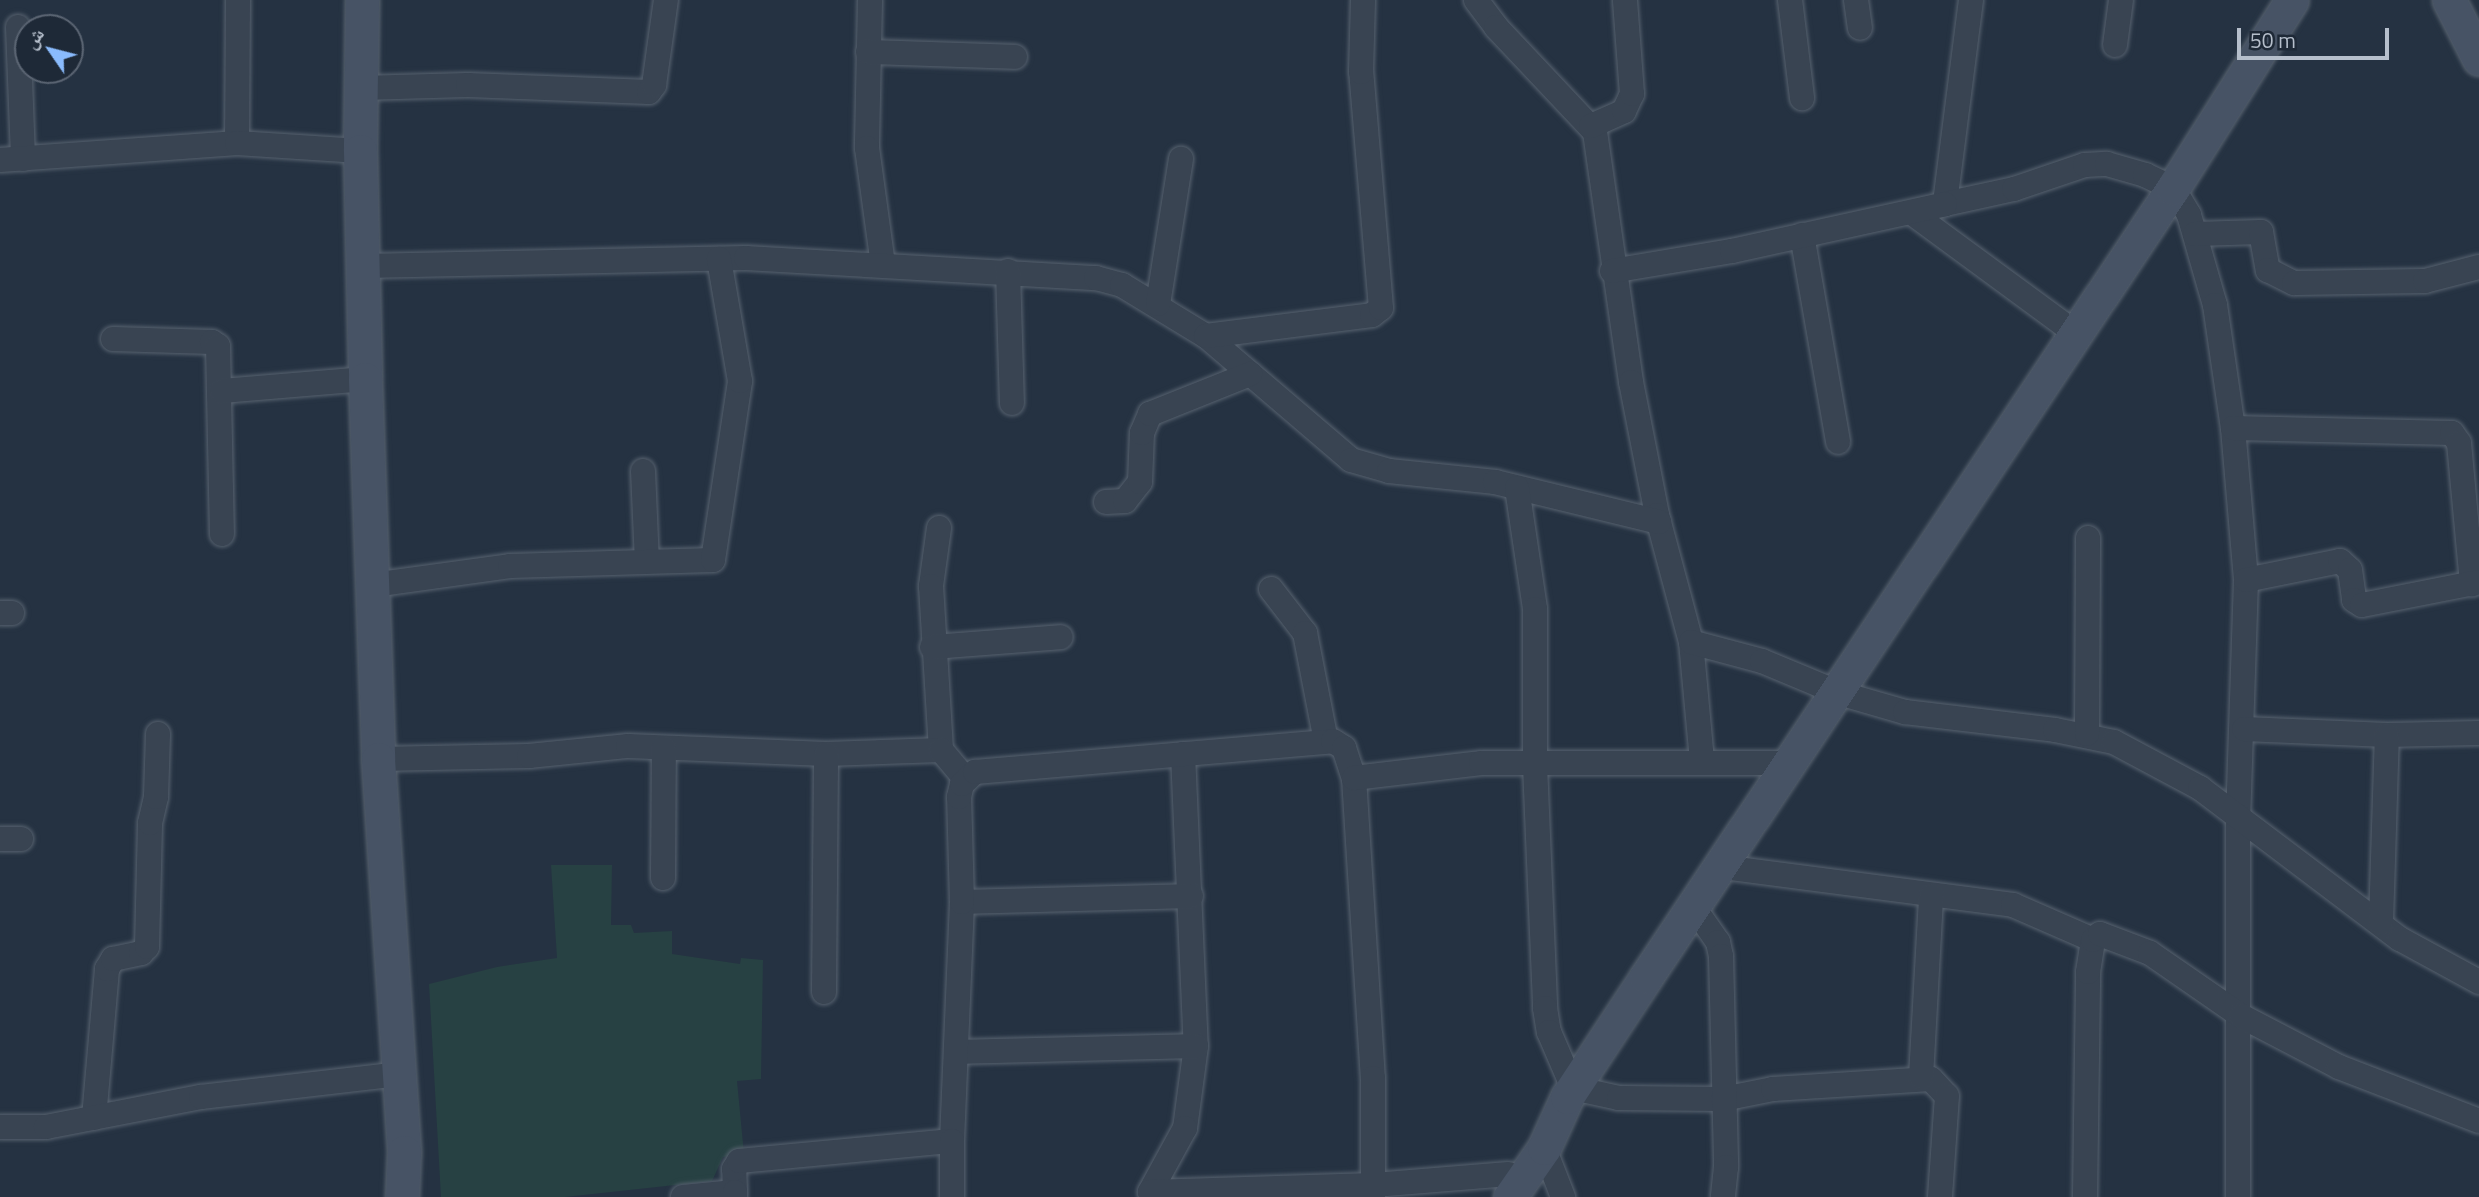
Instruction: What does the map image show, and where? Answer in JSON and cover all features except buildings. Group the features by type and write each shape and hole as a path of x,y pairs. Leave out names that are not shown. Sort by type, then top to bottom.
{"main road":[{"path":"362,0 359,151 365,379 378,759 404,1152 402,1197"},
{"path":"1504,1189 1695,909 1788,763 1839,693 2077,334 2292,0"},
{"path":"2449,0 2479,59"},
{"path":"1504,1189 1544,1147 1570,1093"},
{"path":"404,1152 413,1197"}],"street":[{"path":"237,143 238,0"},
{"path":"362,88 493,85 649,92 654,85 666,0"},
{"path":"870,0 867,148 883,265"},
{"path":"1206,336 1372,315 1381,308 1362,72 1363,0"},
{"path":"1476,0 1496,27 1591,127 1612,271 1659,522 1691,642 1702,760"},
{"path":"1591,127 1623,111 1632,94 1625,0"},
{"path":"1790,0 1802,98"},
{"path":"1856,0 1860,28"},
{"path":"1945,205 1971,0"},
{"path":"2115,46 2121,0"},
{"path":"868,52 1014,57"},
{"path":"15,84 12,160 237,143 359,151"},
{"path":"1158,304 1174,222 1181,159"},
{"path":"1612,271 1945,205 2099,163 2145,174 2173,188 2195,233 2215,305 2233,428 2246,580 2244,729 2238,816 2241,1016 2238,1197"},
{"path":"1912,212 2077,334"},
{"path":"2195,233 2260,232 2266,239 2268,270 2294,283 2425,281 2479,267"},
{"path":"1802,235 1838,442"},
{"path":"373,585 510,566 647,561 707,563 717,554 740,381 719,259"},
{"path":"364,266 719,259 1008,271 1096,278 1122,285 1158,304 1206,336 1351,460 1389,471 1517,488 1659,522"},
{"path":"1008,271 1012,403"},
{"path":"113,339 212,342 221,355 222,534"},
{"path":"1106,502 1125,500 1140,482 1142,433 1150,414 1250,374"},
{"path":"222,391 365,379"},
{"path":"2233,428 2452,433 2459,443 2475,583 2362,605 2354,600 2350,570 2340,561 2246,580"},
{"path":"643,471 647,561"},
{"path":"1517,488 1535,609 1535,765 1545,1008 1549,1032 1570,1093 1619,1097 1723,1098 1773,1089 1921,1077 1935,1081 1947,1096 1940,1197"},
{"path":"939,528 931,586 932,647 942,750 966,780"},
{"path":"2087,734 2088,538"},
{"path":"1271,589 1305,634 1326,741"},
{"path":"932,647 1061,637"},
{"path":"1691,642 1762,661 1839,693 1905,712 2087,734 2148,757 2238,816 2443,966 2479,982"},
{"path":"2244,729 2387,735 2479,733"},
{"path":"94,1118 107,969 113,959 141,953 147,947 158,734"},
{"path":"2381,923 2387,735"},
{"path":"953,1197 952,1141 962,902 958,804 966,780 983,769 1326,741 1344,748 1354,778 1373,1079 1373,1191"},
{"path":"378,759 664,748 825,754 942,750"},
{"path":"663,878 664,748"},
{"path":"824,992 825,754"},
{"path":"1143,1194 1185,1128 1196,1046 1183,754"},
{"path":"1354,778 1480,763 1535,765 1702,760 1788,763"},
{"path":"1722,867 1869,884 1931,896 2013,905 2093,940"},
{"path":"962,902 1191,896"},
{"path":"1921,1077 1931,896"},
{"path":"1695,909 1718,942 1721,956 1723,1197"},
{"path":"2093,940 2105,934 2150,953 2241,1016 2339,1067 2479,1121"},
{"path":"2085,1197 2088,984 2093,940"},
{"path":"956,1052 1196,1046"},
{"path":"0,1127 46,1128 201,1097 399,1074"},
{"path":"683,1197 735,1194 734,1169 739,1161 952,1141"},
{"path":"1544,1147 1563,1197"},
{"path":"1143,1194 1504,1189"}],"green space":[{"path":"551,865 612,865 611,925 631,925 634,933 672,931 672,954 740,964 741,958 763,960 761,1079 737,1081 744,1154 723,1157 712,1181 565,1197 441,1197 429,984 497,967 557,958"}]}
